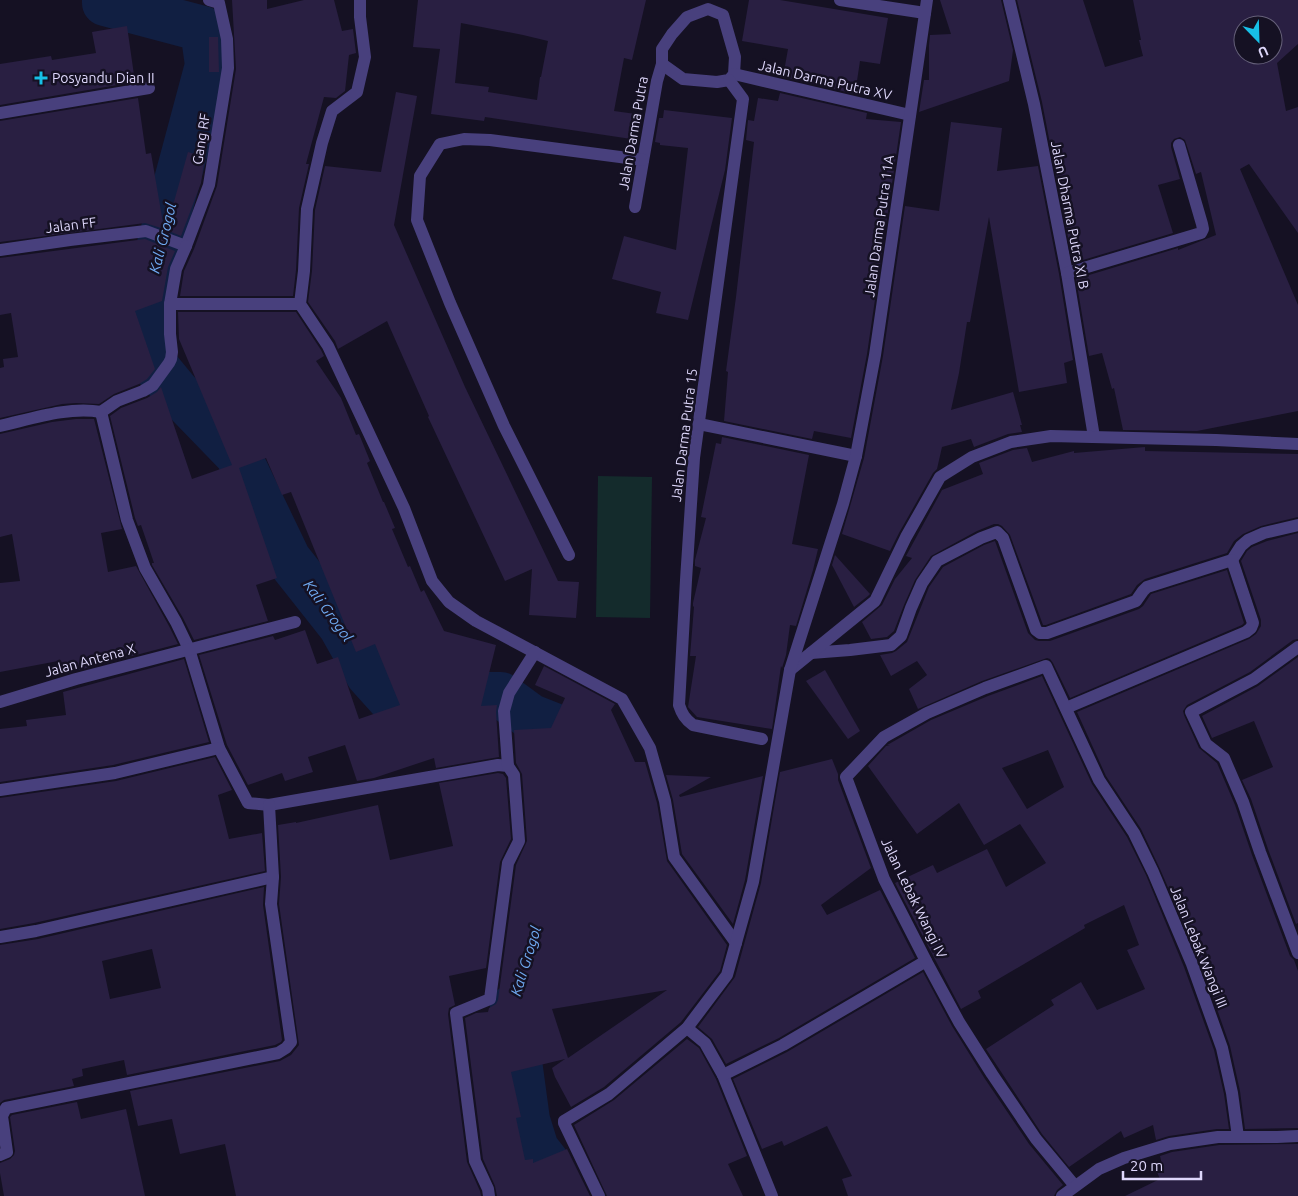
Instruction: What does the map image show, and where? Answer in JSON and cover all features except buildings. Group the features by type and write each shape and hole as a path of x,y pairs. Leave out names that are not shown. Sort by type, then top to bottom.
{"street":[{"name":"Gang RF","path":"186,246 209,185 228,68 227,39 219,3 209,0"},
{"path":"360,0 365,57 357,92 332,111 322,143 307,209 304,271 300,304 328,346 404,508 432,581 449,602 476,621 622,699 650,748 665,802 674,857 736,943"},
{"path":"840,0 926,6"},
{"name":"Jalan Dharma Putra XI B","path":"1009,0 1034,104 1066,273 1094,437"},
{"path":"709,4 723,15 735,56 732,77 717,82 682,79 662,64 662,49 687,17 709,4"},
{"name":"Jalan Darma Putra 11A","path":"599,1196 564,1121 609,1094 687,1028 727,975 753,882 790,670 843,504 856,456 875,354 926,6"},
{"name":"Jalan Darma Putra","path":"635,207 657,81 662,64"},
{"name":"Jalan Darma Putra XV","path":"732,77 910,115"},
{"name":"Jalan Darma Putra 15","path":"732,77 743,99 694,458 679,705 682,714 693,725 762,739"},
{"path":"0,112 149,88"},
{"path":"569,555 504,426 450,303 417,220 420,176 440,144 464,139 490,140 643,160"},
{"path":"1066,273 1201,233 1203,230 1202,224 1179,145"},
{"name":"Jalan FF","path":"0,250 70,240 149,232 186,246"},
{"path":"0,426 46,416 88,410 101,412 117,401 153,385 171,359 170,304 176,268 186,246"},
{"path":"170,304 300,304"},
{"path":"101,412 127,520 145,568 176,622 189,650 219,748 248,803 269,805 498,765 508,766"},
{"path":"699,424 856,456"},
{"path":"790,670 875,601 906,537 940,477 972,457 1011,442 1051,436 1298,444"},
{"path":"811,653 891,645 901,636 922,583 937,561 981,538 997,532 1003,538 1036,630 1040,633 1047,633 1136,601 1147,587 1232,560 1241,546 1248,540 1264,533 1298,525"},
{"path":"1066,708 1246,632 1251,628 1253,623 1232,560"},
{"name":"Jalan Antena X","path":"0,702 76,679 295,622"},
{"path":"1298,647 1254,679 1191,712 1206,744 1224,758 1243,802 1298,953"},
{"path":"489,1196 488,1188 475,1161 456,1013 490,999 508,863 518,841 514,775 508,766 504,711 509,693 535,652"},
{"name":"Jalan Lebak Wangi IV","path":"1066,708 1046,666 985,688 927,713 884,737 846,777 884,878 959,1022 1036,1139 1075,1186"},
{"name":"Jalan Lebak Wangi III","path":"1066,708 1099,780 1134,833 1154,872 1192,964 1222,1048 1232,1093 1238,1137"},
{"path":"0,790 115,772 219,748"},
{"path":"0,1155 7,1152 2,1116 6,1108 278,1053 291,1042 271,904 273,877 269,805"},
{"path":"0,937 36,931 273,877"},
{"path":"722,1075 783,1045 926,961"},
{"path":"687,1028 705,1043 722,1075 772,1196"},
{"path":"1062,1196 1099,1169 1124,1158 1170,1144 1218,1137 1298,1136"}],"green space":[{"path":"598,476 652,477 650,618 596,617"}],"waterway":[{"name":"Kali Grogol","path":"105,0 105,3 203,29 208,65 156,259 145,330 152,362 176,391 238,455 288,559 341,626 368,674 395,704 418,711 465,695 501,695 531,717 564,730 570,738 576,767 576,778"},
{"name":"Kali Grogol","path":"513,1007 512,1027 527,1120 536,1149 547,1163 556,1196"}],"place":[{"name":"Posyandu Dian II","path":"41,78"}]}
